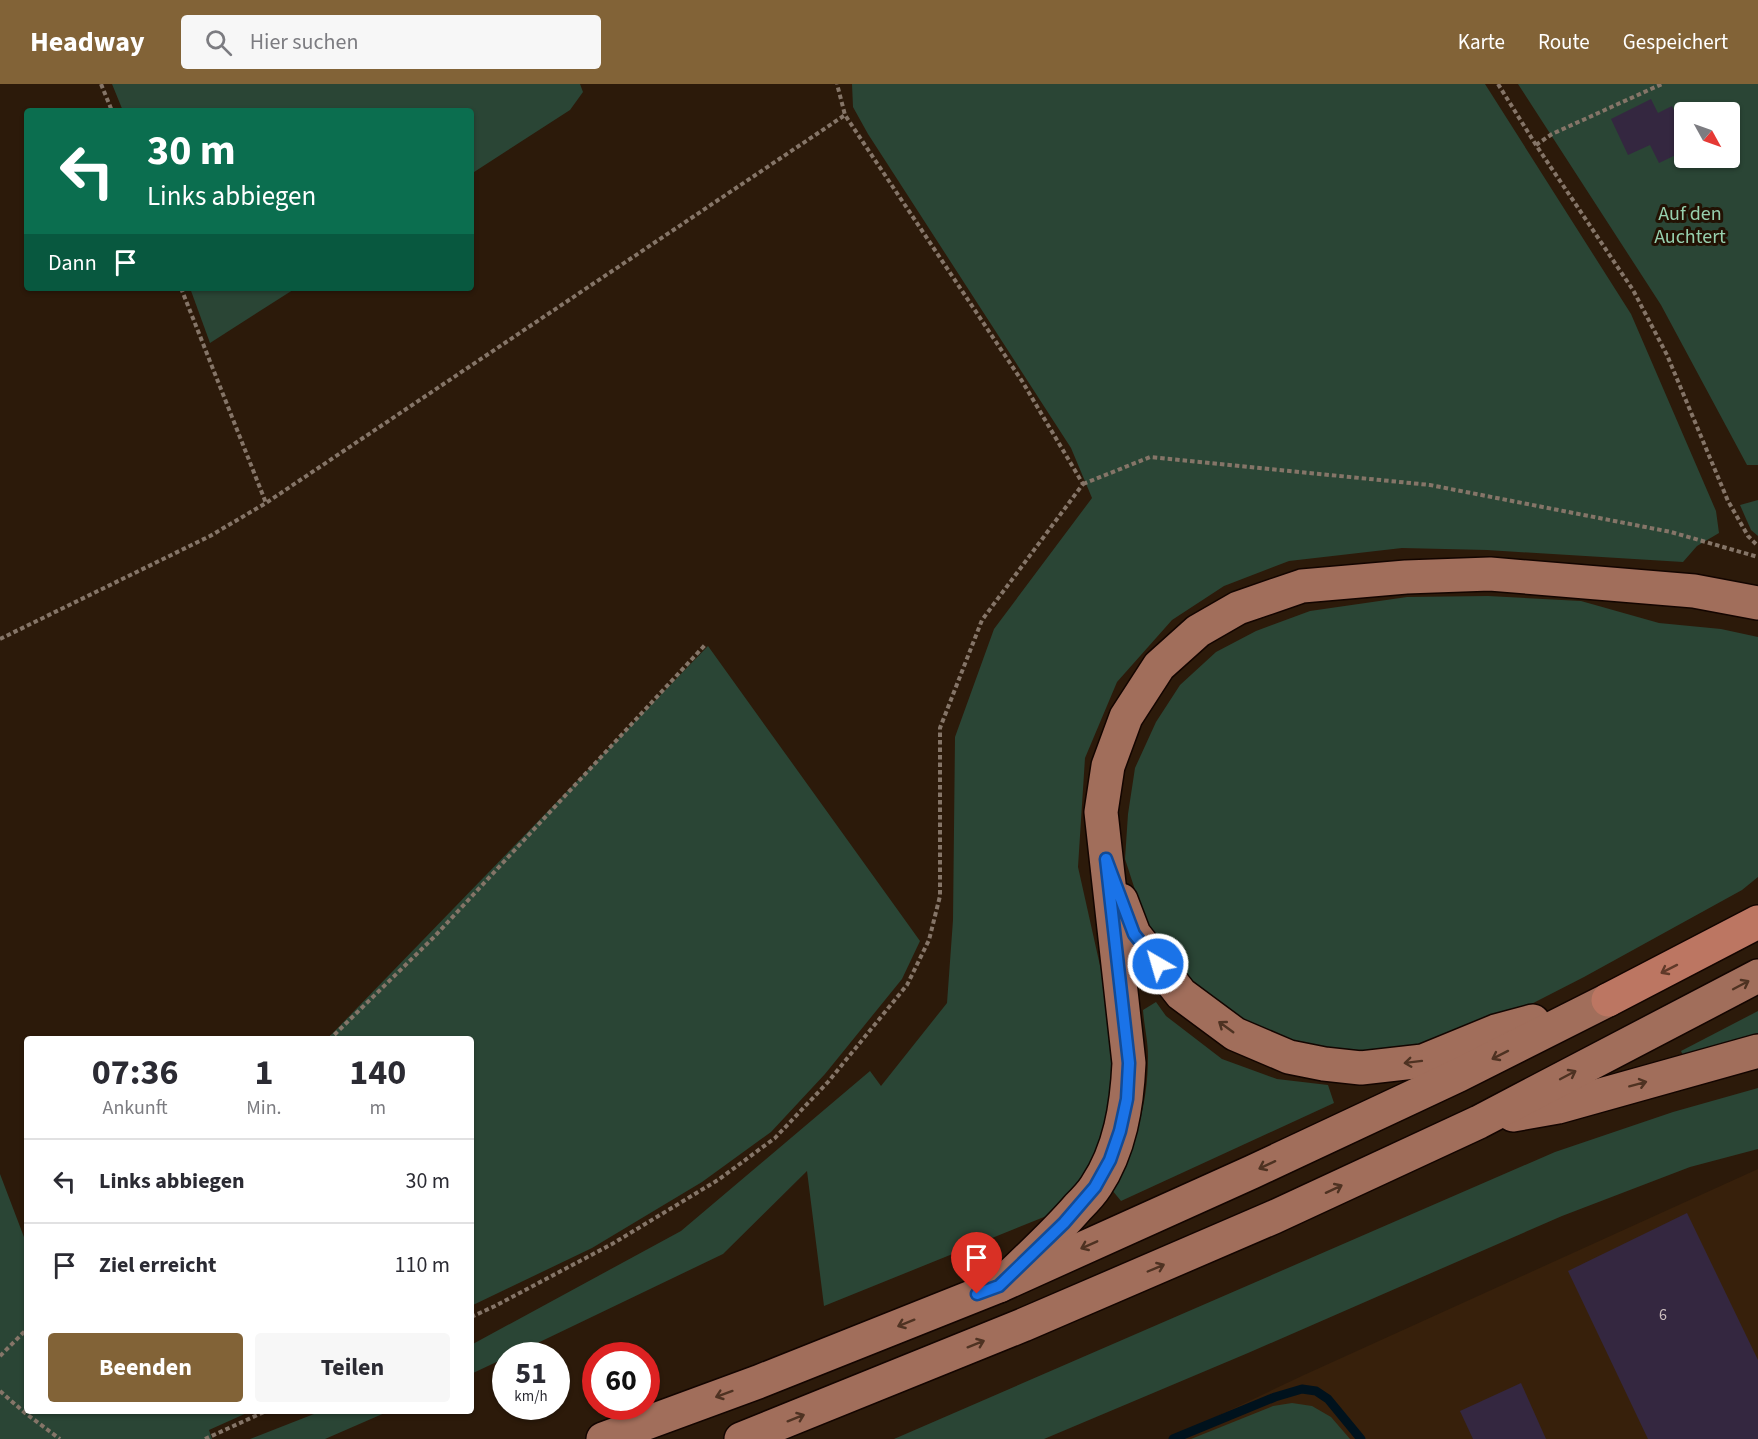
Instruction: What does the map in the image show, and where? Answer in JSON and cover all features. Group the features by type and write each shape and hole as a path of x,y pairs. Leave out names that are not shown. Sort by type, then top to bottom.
{"highway":[{"path":"1608,1000 1758,922"}],"main road":[{"path":"999,1286 1064,1223 1095,1187 1110,1160 1120,1131 1127,1099 1129,1063 1101,812 1108,766 1126,717 1159,666 1198,631 1238,608 1302,586 1406,577 1490,574 1694,591 1758,603"},
{"path":"1106,859 1134,934 1181,994 1235,1034 1289,1057 1361,1068 1423,1061 1496,1031 1608,1000"},
{"path":"741,1439 1034,1320 1275,1217 1479,1122 1758,976"},
{"path":"603,1439 758,1382 999,1286 1438,1085 1608,1000"},
{"path":"1479,1122 1558,1107 1758,1051"}],"path":[{"path":"101,84 111,108"},
{"path":"837,84 845,115 1022,381 1083,484"},
{"path":"1498,84 1633,290 1667,355 1728,501 1748,536 1758,546"},
{"path":"1536,145 1552,134 1662,84"},
{"path":"0,639 210,536 266,503 845,115"},
{"path":"183,291 266,503"},
{"path":"474,1316 612,1244 718,1180 775,1138 828,1082 907,986 929,940 940,896 940,728 982,620 1083,484 1150,458 1430,485 1671,532 1758,557"},
{"path":"333,1036 434,937 705,645"},
{"path":"0,1356 24,1332"},
{"path":"0,1391 24,1412"},
{"path":"26,1414 60,1439"},
{"path":"205,1439 260,1414"}],"shaded area":[{"path":"1758,1169 1758,1439 1169,1439 1304,1375"}],"green space":[{"path":"112,84 580,84 583,92 570,110 474,172 474,108 122,108"},
{"path":"852,84 1485,84 1631,314 1716,511 1719,533 1697,546 1683,562 1487,550 1402,548 1289,561 1224,586 1172,620 1117,682 1085,758 1078,867 1107,997 1113,1066 1107,1124 1088,1170 1049,1215 824,1306 807,1171 723,1254 540,1342 492,1342 492,1364 474,1373 474,1343 681,1231 870,1071 881,1086 947,1003 953,920 955,737 994,629 1092,498 1071,448 868,134 853,107"},
{"name":"Auf den Auchtert","path":"1518,84 1758,84 1758,465 1747,465 1661,305"},
{"path":"191,291 291,291 210,343"},
{"path":"1758,500 1758,536 1751,530 1740,505"},
{"path":"1488,596 1581,601 1659,623 1721,629 1758,637 1758,877 1742,890 1584,977 1492,1024 1417,1047 1371,1053 1324,1052 1243,1024 1195,984 1147,927 1125,859 1128,814 1135,768 1156,722 1180,685 1216,652 1256,631 1310,611 1407,597"},
{"path":"708,646 920,941 902,979 825,1074 771,1132 702,1182 592,1248 474,1305 474,1036 330,1036"},
{"path":"1156,1002 1166,1016 1222,1059 1277,1079 1328,1085 1334,1103 1121,1201 1112,1190 1139,1125 1146,1092 1148,1050 1143,1010"},
{"path":"1758,1011 1758,1036 1684,1058 1681,1051"},
{"path":"1758,1088 1758,1149 1690,1167 1562,1216 1044,1439 894,1439 1555,1152 1673,1112"},
{"path":"0,1174 24,1237 24,1414 245,1414 209,1430 212,1439 0,1439"},
{"path":"1292,1403 1312,1406 1331,1417 1350,1439 1191,1439 1273,1406"},
{"path":"314,1414 382,1414 325,1439 250,1439"}],"building":[{"path":"1651,99 1658,113 1672,106 1674,110 1674,156 1659,163 1650,145 1628,155 1611,119"},
{"path":"1687,1213 1758,1360 1758,1439 1648,1439 1568,1271"},
{"path":"1521,1383 1546,1439 1473,1439 1460,1411"}],"waterway":[{"path":"1173,1439 1275,1397 1302,1389 1316,1391 1328,1399 1361,1439"}],"route":[{"path":"977,1294 999,1286 1064,1223 1095,1187 1110,1160 1120,1131 1127,1099 1129,1063 1106,859 1134,934 1158,964"}]}
